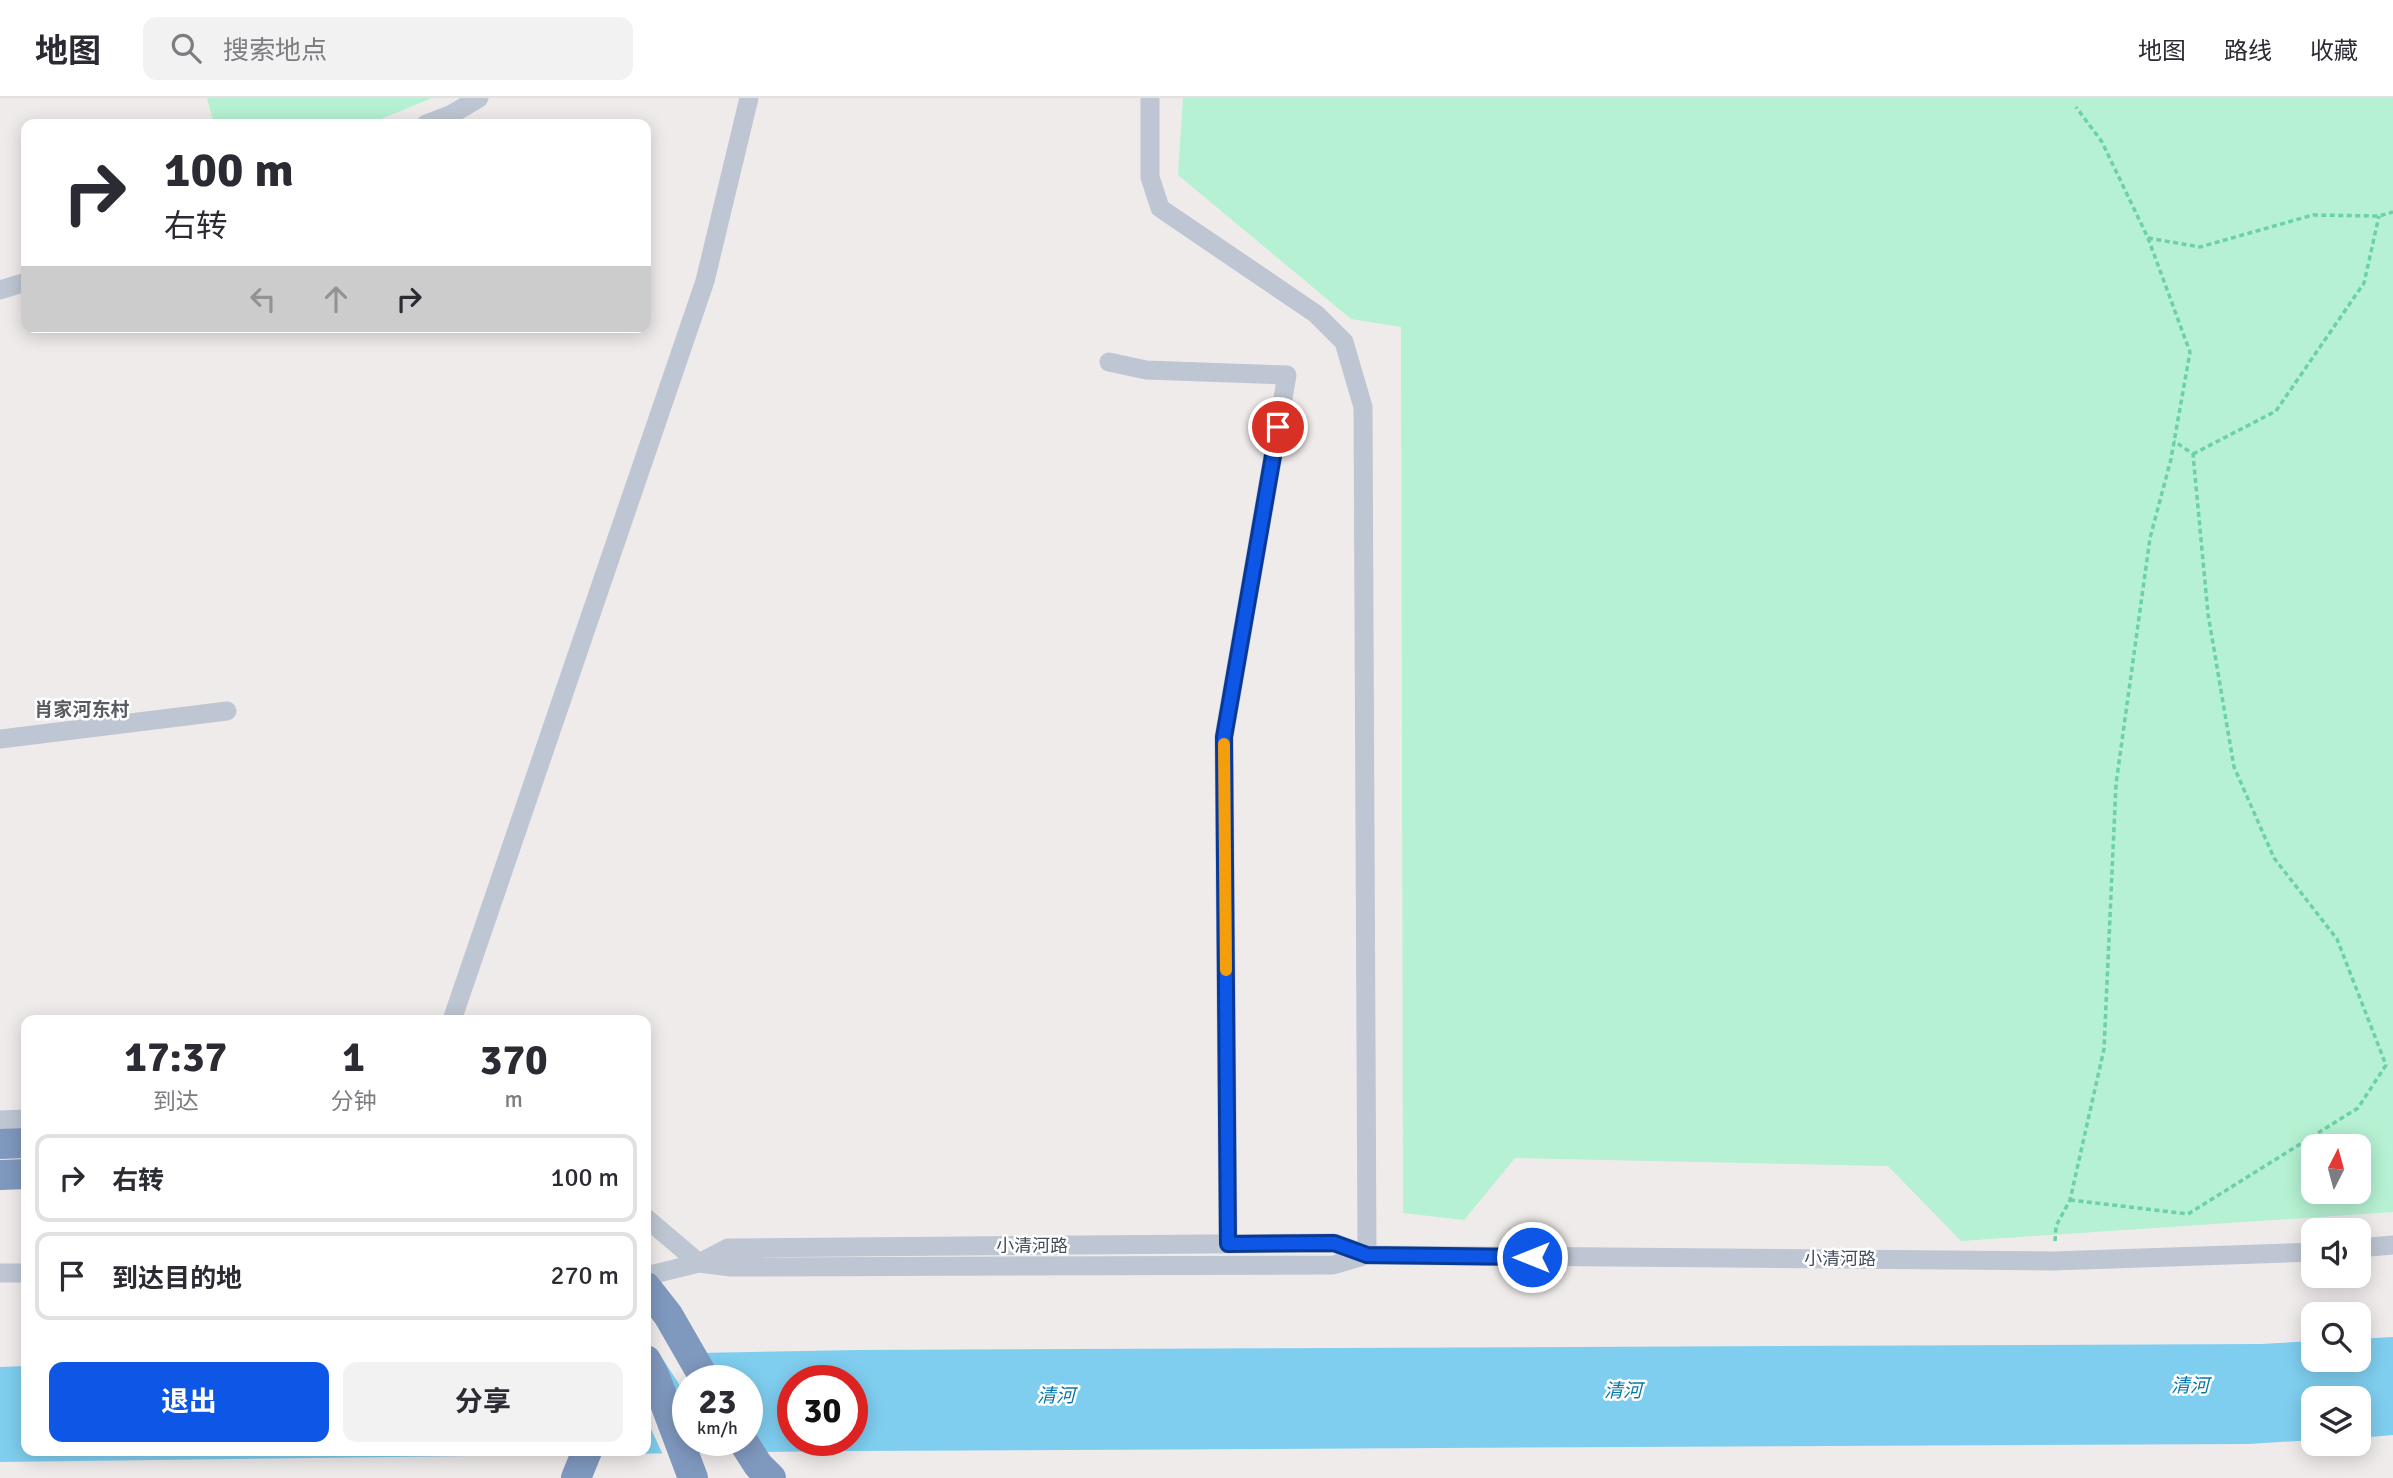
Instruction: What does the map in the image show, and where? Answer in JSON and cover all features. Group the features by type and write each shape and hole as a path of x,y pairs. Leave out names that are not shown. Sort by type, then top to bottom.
{"highway":[{"path":"0,1144 21,1143"},
{"path":"0,1175 21,1174"},
{"path":"651,1294 697,1365"},
{"path":"651,1369 693,1478"},
{"path":"576,1478 585,1456"},
{"path":"752,1456 771,1478"}],"street":[{"path":"439,119 479,98"},
{"path":"454,1015 705,281 749,98"},
{"path":"1150,98 1150,177 1160,208 1316,314 1344,342 1363,407 1367,1255"},
{"path":"0,289 21,283"},
{"path":"1109,362 1146,370 1287,375 1224,737 1228,1244"},
{"path":"0,738 227,711"},
{"path":"0,1121 21,1119"},
{"path":"651,1222 699,1263"},
{"name":"小清河路","path":"651,1275 699,1263 728,1248 1334,1243 1367,1255"},
{"path":"2371,1247 2393,1245"},
{"name":"小清河路","path":"699,1263 731,1267 1333,1265 1367,1255 2053,1261 2301,1252"},
{"path":"0,1273 21,1273"}],"path":[{"path":"2053,1261 2056,1226 2070,1200 2104,1049 2116,784 2150,538 2174,441 2190,352 2148,238 2102,142 2076,107"},
{"path":"2148,238 2200,247 2313,215 2379,216 2393,212"},
{"path":"2193,454 2276,411 2364,283 2379,216"},
{"path":"2174,441 2193,454"},
{"path":"2070,1200 2188,1214 2358,1108 2386,1065 2337,939 2274,858 2234,767 2208,614 2193,454"}],"green space":[{"path":"207,98 432,98 381,119 213,119"},
{"path":"1183,98 2393,98 2393,1212 1961,1241 1888,1166 1515,1158 1464,1220 1403,1213 1401,327 1351,319 1178,175"}],"water":[{"name":"清河","path":"2393,1337 2393,1435 2371,1437 2371,1386 2301,1386 2301,1441 2248,1444 868,1451 868,1365 777,1365 777,1452 763,1452 763,1365 672,1365 672,1453 651,1454 651,1354 858,1350 2301,1342 2301,1372 2371,1372 2371,1338"},
{"path":"21,1366 21,1456 462,1456 0,1462 0,1367"}],"pier":[{"path":"657,1350 685,1350 694,1365 672,1365 672,1373"},
{"path":"651,1373 672,1417 672,1456 691,1457 664,1457 651,1429"}],"slow traffic":[{"path":"1224,744 1226,970"}],"district":[{"name":"肖家河东村","path":"82,710"}],"route":[{"path":"1278,427 1224,737 1228,1244 1334,1243 1367,1255 1532,1257"}]}
